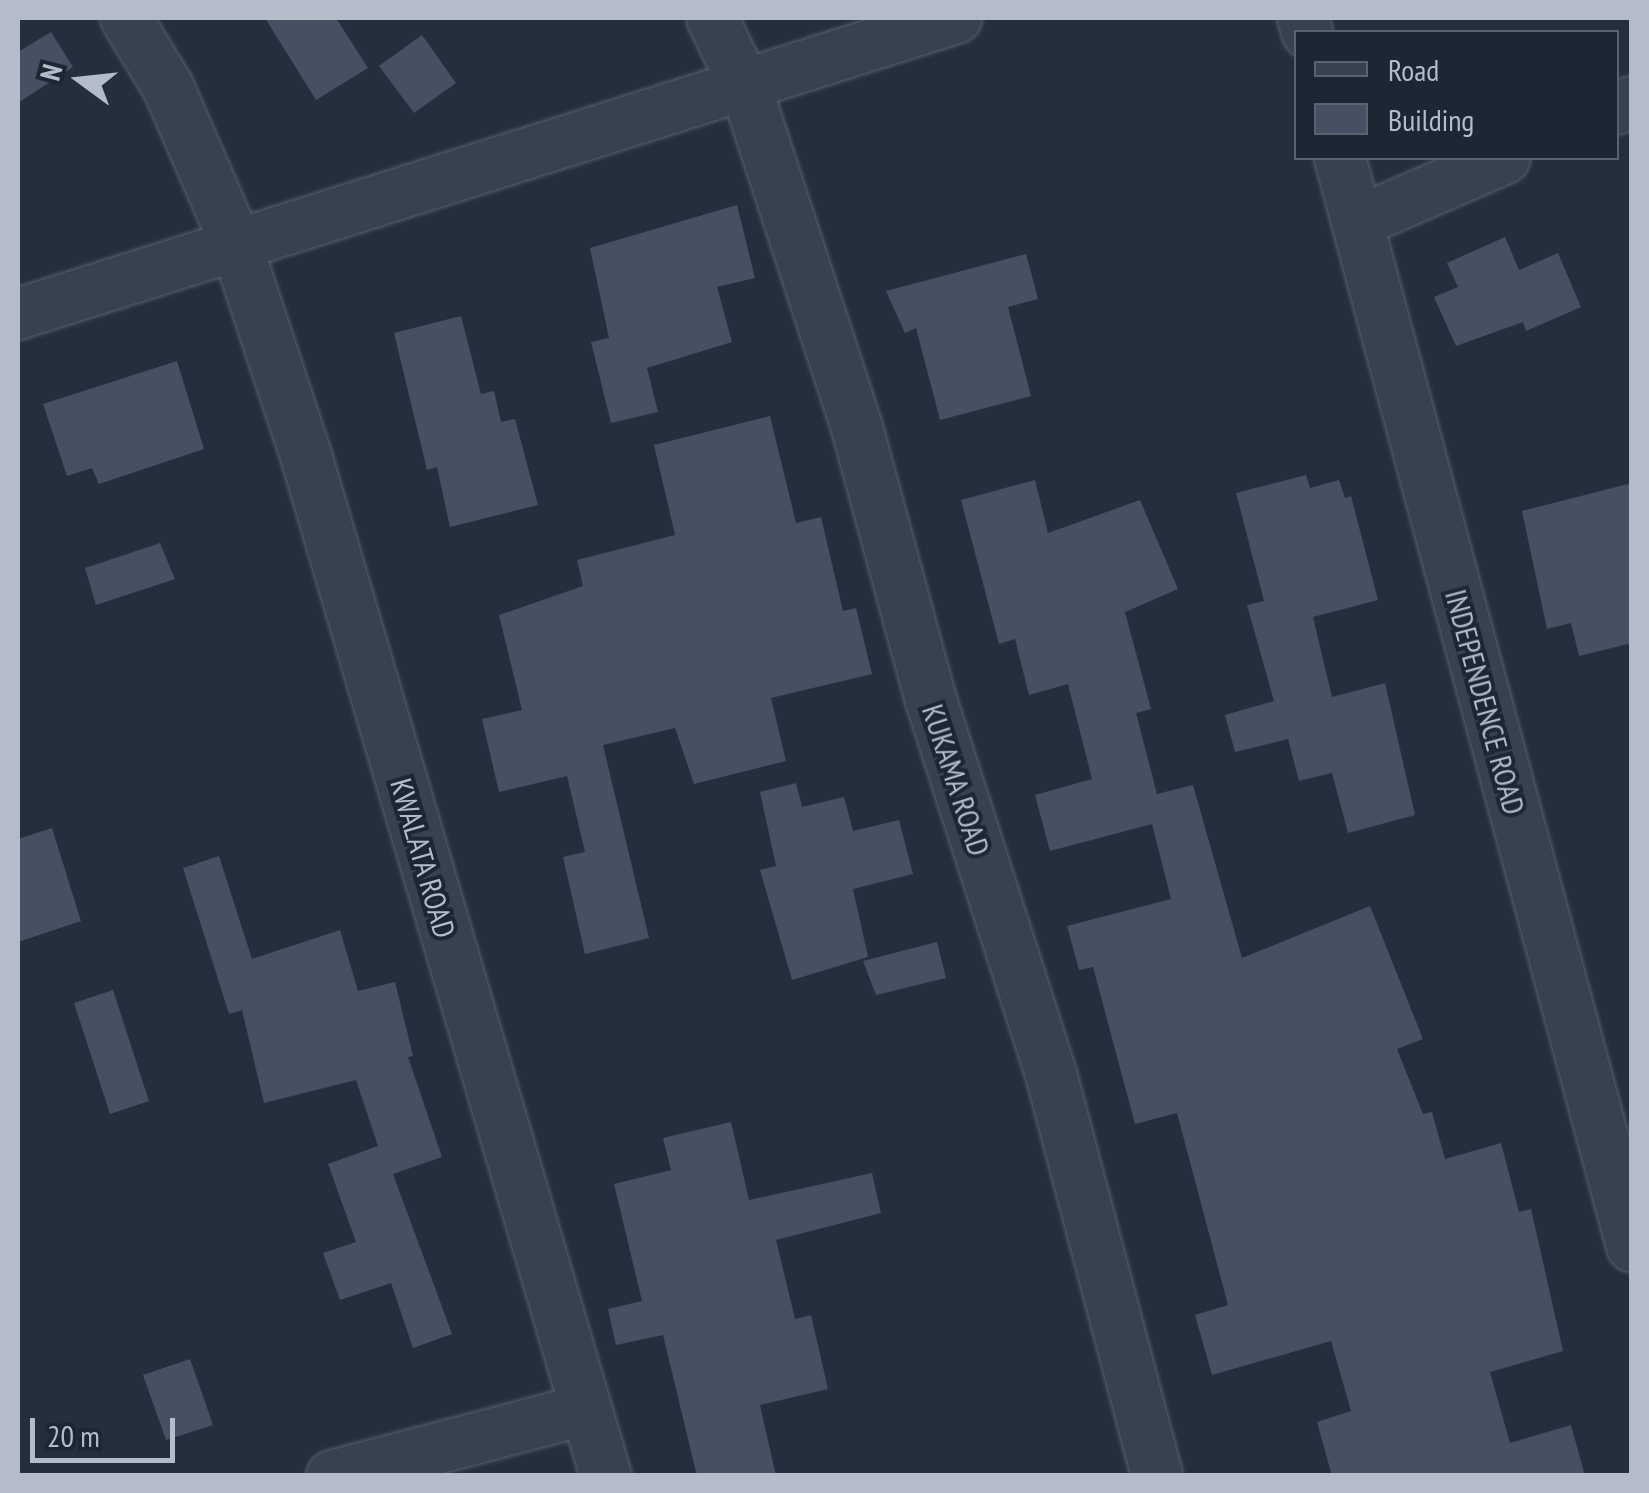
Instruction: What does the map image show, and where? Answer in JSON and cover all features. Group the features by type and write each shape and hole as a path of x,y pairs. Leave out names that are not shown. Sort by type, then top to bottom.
{"street":[{"name":"KWALATA ROAD","path":"126,18 168,87 235,241 306,459 583,1410 606,1476"},
{"name":"KUKAMA ROAD","path":"712,18 746,88 858,428 930,698 1051,1074 1157,1476"},
{"path":"18,314 235,241 746,88 956,18"},
{"name":"INDEPENDENCE ROAD","path":"1341,160 1632,1246"},
{"path":"1358,222 1500,160"},
{"path":"332,1476 583,1410"}],"building":[{"path":"265,18 336,18 368,68 316,100"},
{"path":"51,32 73,67 18,103 18,52"},
{"path":"422,35 456,83 414,113 379,66"},
{"path":"737,205 755,278 717,287 732,342 647,368 658,412 611,423 591,342 609,338 590,248"},
{"path":"1505,237 1519,270 1558,253 1581,307 1526,331 1523,322 1456,346 1434,297 1458,287 1447,263"},
{"path":"1026,254 1038,299 1008,307 1031,396 940,420 916,328 905,333 886,291"},
{"path":"461,316 481,394 494,391 501,422 515,419 538,505 450,527 437,467 427,470 394,333"},
{"path":"177,361 204,449 99,484 92,468 67,476 43,404"},
{"path":"770,416 796,523 821,517 843,611 856,608 872,674 771,698 786,761 694,784 675,728 603,745 649,938 585,954 563,857 585,852 567,776 499,792 482,719 522,710 499,615 583,586 577,560 675,535 654,445"},
{"path":"1306,475 1310,488 1339,480 1345,498 1351,496 1378,600 1313,617 1332,697 1385,683 1415,815 1348,833 1332,773 1299,781 1288,739 1235,752 1225,715 1274,701 1247,605 1264,601 1236,493"},
{"path":"1035,480 1048,533 1140,500 1178,589 1125,612 1151,709 1136,713 1157,794 1193,785 1242,958 1370,906 1423,1039 1397,1049 1423,1114 1432,1112 1445,1159 1501,1143 1519,1212 1531,1209 1563,1351 1490,1372 1510,1443 1571,1425 1585,1476 1332,1476 1317,1422 1351,1411 1331,1341 1212,1375 1195,1315 1228,1305 1177,1113 1135,1124 1093,967 1079,970 1067,926 1171,899 1152,824 1050,851 1035,795 1092,779 1068,684 1029,695 1015,639 999,644 961,500"},
{"path":"1632,483 1632,643 1579,656 1571,623 1547,629 1522,511"},
{"path":"160,543 175,579 96,605 85,568"},
{"path":"796,783 802,807 844,797 853,831 899,820 913,874 853,889 868,957 792,980 760,870 776,866 760,792"},
{"path":"52,828 81,921 18,942 18,839"},
{"path":"219,856 252,959 340,930 358,991 395,982 413,1056 408,1057 442,1157 393,1174 452,1334 413,1348 391,1283 340,1300 323,1253 356,1242 328,1164 378,1146 356,1080 264,1103 242,1010 229,1014 183,868"},
{"path":"937,942 946,978 876,995 863,961"},
{"path":"113,990 149,1101 110,1114 74,1003"},
{"path":"731,1122 749,1200 872,1173 881,1213 776,1240 795,1319 811,1315 828,1389 760,1405 776,1476 697,1476 663,1335 616,1345 608,1309 642,1301 614,1184 671,1170 663,1138"},
{"path":"190,1359 213,1425 166,1440 143,1375"}]}
